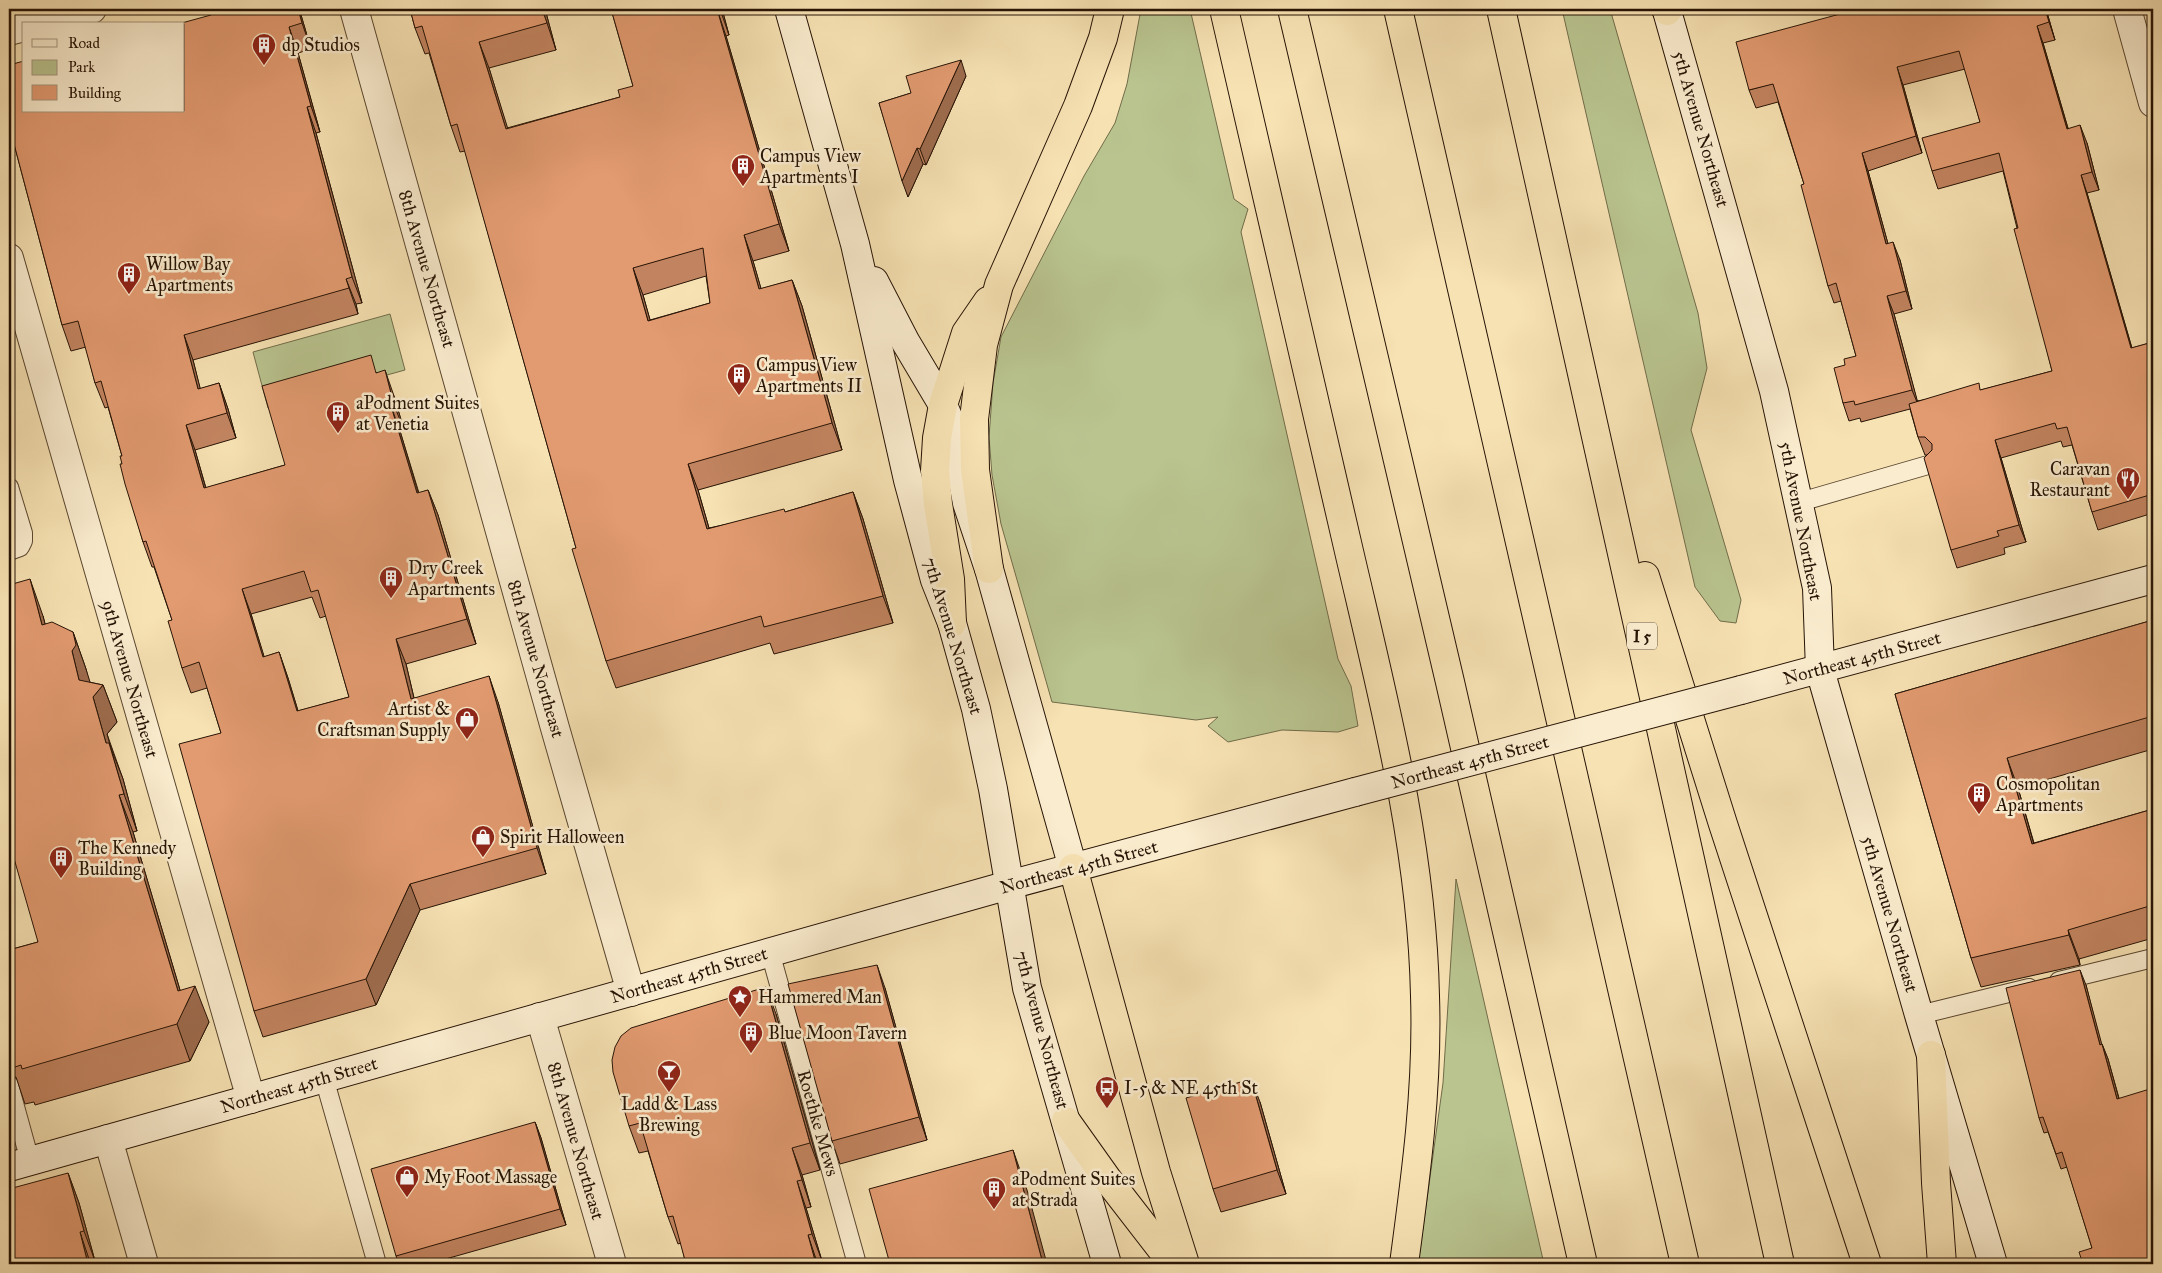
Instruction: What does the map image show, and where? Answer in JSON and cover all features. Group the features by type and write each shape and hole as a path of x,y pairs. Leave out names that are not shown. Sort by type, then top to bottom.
{"highway":[{"path":"988,568 974,470 974,420 983,345 999,285 1078,106 1104,38 1110,9"},
{"path":"1224,9 1396,758 1409,832 1422,935 1426,993 1426,1051 1422,1119 1404,1264"},
{"path":"1292,9 1583,1264"},
{"path":"1398,9 1685,1264"},
{"name":"I 5","path":"1501,9 1780,1264"},
{"path":"952,623 950,579 938,504 937,438 942,405 966,333 999,285"},
{"path":"1590,403 1726,834 1867,1264"},
{"path":"1073,868 1156,1172 1184,1264"},
{"path":"1931,1056 1936,1183 1942,1264"},
{"path":"1066,1121 1108,1180 1173,1264"}],"main road":[{"path":"43,22 92,9"},
{"name":"8th Avenue Northeast","path":"354,9 555,728 631,992"},
{"name":"7th Avenue Northeast","path":"789,9 856,244 908,480 934,580 952,623 976,709 985,749 1027,988 1107,1264"},
{"name":"5th Avenue Northeast","path":"1669,9 1774,391 1800,502 1817,588 1820,670 1993,1264"},
{"path":"2127,9 2153,102"},
{"path":"9,31 22,28"},
{"path":"856,244 906,341 942,405 956,444 967,504 988,568 1073,868"},
{"name":"9th Avenue Northeast","path":"9,258 251,1099"},
{"name":"Northeast 45th Street","path":"19,1164 1009,885 1820,670 2153,579"},
{"name":"8th Avenue Northeast","path":"540,1017 612,1264"},
{"path":"108,1139 144,1264"}],"lane":[{"path":"1800,502 1928,465"},
{"path":"9,488 23,533 23,541 20,547 9,551"},
{"name":"Roethke Mews","path":"770,952 857,1264"},
{"path":"1919,1015 2153,958"},
{"path":"324,1078 377,1264"},
{"path":"9,1085 19,1164"}],"green space":[{"path":"1141,9 1190,9 1234,199 1248,209 1241,232 1338,659 1351,686 1358,726 1338,732 1282,730 1228,742 1208,726 1218,717 1196,720 1052,702 1001,524 992,475 989,437 993,383 1001,337 1084,176 1115,123 1127,84"},
{"path":"1562,9 1610,9 1698,313 1707,368 1691,430 1741,600 1736,623 1720,621 1695,587"},
{"path":"390,314 405,370 268,408 253,352"},
{"path":"1456,879 1544,1264 1418,1264 1443,1083"}],"building":[{"path":"209,9 298,9 302,23 289,27 311,106 307,107 352,277 346,279 349,288 184,335 198,389 219,383 227,413 186,425 204,488 285,465 262,386 371,355 376,373 385,370 394,405 391,406 417,493 428,490 467,619 396,639 411,699 489,676 537,848 410,884 366,979 254,1011 179,744 221,733 199,662 182,668 168,621 172,620 146,541 143,542 125,484 120,464 122,464 120,456 122,456 101,381 95,383 78,321 62,325 9,125 9,65 22,62 22,112 185,112 185,22 211,15","holes":["304,571 311,592 318,590 349,697 297,711 279,652 263,657 242,589"]},
{"path":"410,9 542,9 547,23 479,42 506,129 620,97 618,90 633,86 611,9 717,9 779,224 744,235 759,289 792,280 832,423 688,464 707,529 784,509 785,512 853,492 883,596 764,627 761,616 606,661 572,549 576,548 457,124 451,126 422,26 415,28","holes":["703,248 710,303 648,321 633,268"]},
{"path":"1838,9 2045,9 2049,22 2037,26 2067,129 2080,125 2092,172 2081,175 2131,348 2153,342 2153,494 2092,512 2067,427 2057,429 2055,423 1995,440 2019,525 1997,531 1999,536 1951,550 1924,458 1932,450 1932,444 1925,437 1918,437 1909,404 1979,383 1980,390 2052,371 2014,229 2018,228 1999,153 1932,171 1922,138 1980,122 1959,51 1897,67 1916,136 1862,153 1886,244 1893,242 1906,291 1887,296 1912,390 1855,405 1854,401 1843,403 1834,368 1845,365 1844,359 1856,356 1836,283 1828,286 1801,185 1804,184 1773,84 1749,90 1736,42 1840,14"},
{"path":"961,60 920,149 917,148 902,181 879,103 911,93 906,76"},
{"name":"The Kennedy Building","path":"30,579 42,625 52,622 73,632 76,645 72,651 79,680 103,685 93,697 106,743 109,743 124,794 119,795 178,991 195,986 177,1024 22,1069 21,1065 12,1068 9,1058 9,950 38,942 9,841 9,585"},
{"name":"Cosmopolitan Apartments","path":"2153,620 2153,716 2007,758 2032,844 2153,809 2153,905 2068,930 2069,935 1971,958 1895,694"},
{"path":"877,965 919,1117 832,1141 788,984"},
{"path":"2080,970 2117,1099 2153,1088 2153,1264 2083,1264 2079,1252 2092,1248 2062,1152 2056,1154 2043,1117 2039,1118 2006,988"},
{"path":"766,987 810,1143 792,1148 802,1180 797,1181 812,1234 808,1235 816,1264 686,1264 673,1216 668,1217 640,1123 629,1126 613,1072 612,1060 615,1047 621,1036 631,1028"},
{"path":"1251,1079 1277,1170 1213,1189 1186,1098"},
{"path":"535,1122 560,1209 396,1256 371,1169"},
{"path":"1013,1150 1043,1264 890,1264 869,1189"},
{"path":"68,1173 84,1231 80,1232 88,1264 9,1264 9,1189"}],"place":[{"name":"dp Studios","path":"264,66"},
{"name":"Campus View Apartments I","path":"743,187"},
{"name":"Willow Bay Apartments","path":"129,295"},
{"name":"Campus View Apartments II","path":"739,396"},
{"name":"aPodment Suites at Venetia","path":"338,434"},
{"name":"Caravan Restaurant","path":"2128,500"},
{"name":"Dry Creek Apartments","path":"391,599"},
{"name":"Artist & Craftsman Supply","path":"467,740"},
{"name":"Cosmopolitan Apartments","path":"1979,815"},
{"name":"Spirit Halloween","path":"483,858"},
{"name":"The Kennedy Building","path":"61,879"},
{"name":"Hammered Man","path":"740,1018"},
{"name":"Blue Moon Tavern","path":"751,1054"},
{"name":"Ladd & Lass Brewing","path":"669,1093"},
{"name":"I-5 & NE 45th St","path":"1107,1109"},
{"name":"My Foot Massage","path":"407,1198"},
{"name":"aPodment Suites at Strada","path":"994,1210"}]}
